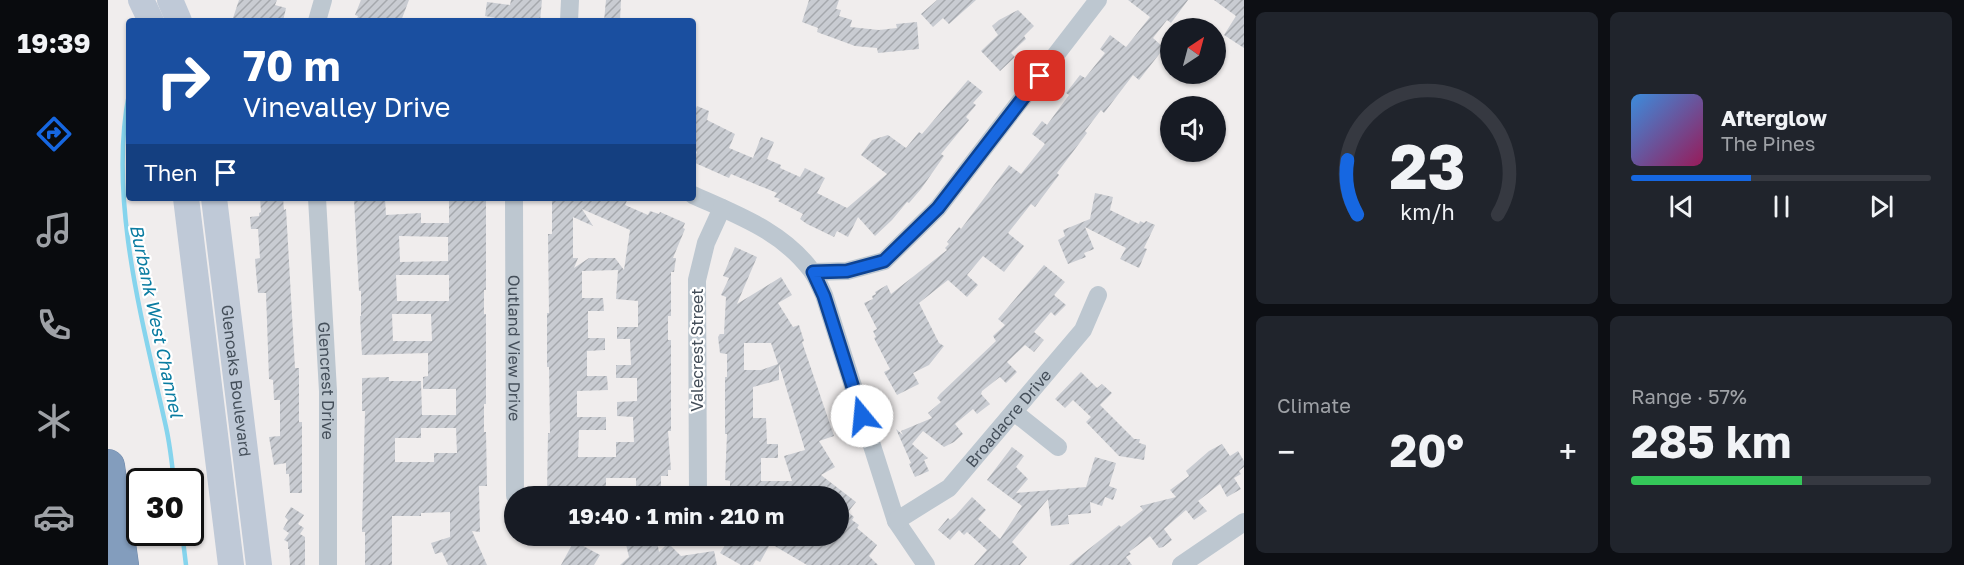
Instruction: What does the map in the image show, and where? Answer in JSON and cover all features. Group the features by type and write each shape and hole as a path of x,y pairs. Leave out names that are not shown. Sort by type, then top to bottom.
{"highway":[{"path":"108,466 122,565"}],"main road":[{"path":"141,0 150,18"},
{"path":"170,0 178,18"},
{"name":"Glenoaks Boulevard","path":"186,201 231,565"},
{"name":"Glenoaks Boulevard","path":"214,201 259,565"}],"street":[{"path":"318,18 323,0"},
{"path":"569,18 570,0"},
{"path":"813,272 847,271 884,261 938,208 1098,0"},
{"path":"696,196 762,227 787,243 813,272 824,296 896,521 926,565"},
{"name":"Glencrest Drive","path":"317,201 328,390 328,565"},
{"name":"Outland View Drive","path":"514,201 515,486"},
{"name":"Valecrest Street","path":"698,486 697,280 706,243 722,208"},
{"name":"Broadacre Drive","path":"896,521 949,488 1083,330 1098,295"},
{"path":"1014,412 1058,447"},
{"path":"1181,565 1244,522"}],"building":[{"path":"239,0 277,0 275,5 286,8 284,18 233,18"},
{"path":"361,0 409,0 402,18 357,18 358,16 355,15"},
{"path":"511,0 542,0 540,18 485,16 487,2 510,5"},
{"path":"606,0 621,0 620,18 604,18"},
{"path":"809,0 839,0 836,9 841,10 839,16 852,20 850,27 879,30 897,28 896,24 917,22 919,49 878,53 877,48 855,46 817,32 818,28 802,22"},
{"path":"937,0 976,0 949,24 943,18 933,27 921,14"},
{"path":"1128,0 1188,0 1175,18 1160,18 1160,29 1153,38 1160,44 1160,53 1139,80 1133,75 1104,113 1101,110 1057,173 1059,175 1035,207 1031,204 1008,233 1024,246 1004,272 983,256 967,275 978,285 967,297 948,280 919,303 939,343 944,346 929,365 913,373 919,384 897,395 884,372 890,369 874,338 876,337 873,331 877,329 864,303 873,299 875,292 887,285 891,294 947,250 945,248 949,244 947,242 959,227 961,229 1009,165 1021,174 1045,144 1032,134 1042,121 1047,125 1069,95 1066,93 1080,75 1085,78 1105,53 1100,49 1110,35 1126,47 1150,17"},
{"path":"1214,0 1244,0 1244,48 1226,36 1226,32 1236,16"},
{"path":"1018,10 1034,26 1024,36 1026,39 1011,53 1015,57 1000,71 981,51 998,35 992,26"},
{"path":"968,80 983,92 973,103 976,105 966,117 969,120 941,154 944,156 921,189 875,236 858,217 848,237 837,231 834,237 800,219 803,214 778,201 780,199 774,197 777,193 731,174 729,178 696,163 697,106 709,111 707,120 735,134 729,148 753,158 761,137 774,142 767,159 800,177 805,168 825,178 817,193 847,208 887,174 861,155 872,140 888,135 906,148 919,132 922,134"},
{"path":"1095,193 1113,197 1110,210 1139,224 1140,221 1144,223 1146,221 1155,225 1144,248 1147,249 1139,268 1120,259 1126,248 1085,227 1094,249 1084,253 1086,257 1068,264 1058,240 1065,236 1063,230 1090,219"},
{"path":"260,201 283,201 284,210 286,209 295,368 299,368 302,493 290,493 286,463 274,465 269,437 280,436 280,400 274,400 273,380 269,379 266,293 258,293 255,259 260,258 258,229 251,229 250,217 259,216"},
{"path":"354,201 385,201 386,215 421,213 421,223 449,223 449,201 486,201 484,432 486,432 487,486 479,486 480,532 472,531 487,565 448,565 442,552 435,554 431,543 450,537 450,512 421,513 421,516 392,516 392,565 365,565 365,532 362,532 365,411 362,411 362,378 389,377 389,381 421,381 422,415 456,415 456,389 423,389 423,377 428,376 428,353 362,355 361,291 359,291","holes":["399,236 448,237 448,261 400,262","396,275 449,275 449,301 397,301","392,314 431,314 432,341 393,341","421,428 456,428 457,453 434,453 434,462 395,462 395,438 421,438"]},
{"path":"552,201 627,201 625,205 648,215 650,211 659,214 660,212 685,223 683,228 685,229 673,258 676,258 674,272 671,272 671,316 668,316 668,340 671,340 671,431 668,431 671,470 668,470 668,476 661,476 661,486 636,486 636,478 606,478 606,486 547,486 548,433 550,433 549,367 547,367 547,313 549,313 548,234 552,234","holes":["582,209 630,230 624,270 615,258 589,258 574,268 578,258 573,258 573,217 593,226","618,270 616,299 638,301 638,327 617,327 617,339 630,339 631,365 616,365 616,378 637,378 637,401 617,402 617,416 633,417 634,442 616,442 616,457 578,457 579,430 606,430 606,417 577,417 577,391 608,390 607,376 587,376 587,351 605,350 605,338 588,338 588,311 604,311 603,298 582,298 582,271"]},
{"path":"735,247 757,257 737,304 781,277 792,295 778,303 793,327 799,325 804,341 802,342 834,436 819,441 835,467 821,475 835,486 730,486 730,481 725,480 727,354 720,353 718,337 724,334 726,297 721,295 729,278 723,276","holes":["744,343 771,343 778,364 761,370 744,370","779,364 805,450 784,456 792,481 761,481 761,458 778,458 778,444 767,444 766,418 753,418 753,387 779,380"]},
{"path":"1044,265 1065,282 1054,295 1066,305 1055,316 1051,312 1034,332 1044,340 1034,352 1025,345 1007,362 1017,372 1006,383 1000,377 982,391 981,394 990,404 977,414 973,409 955,424 963,434 954,442 944,447 923,431 912,444 928,458 924,460 929,471 915,477 896,429 903,435 901,431 932,418 928,413 941,402 937,398 996,341 993,336 1005,325 998,319"},
{"path":"1081,372 1097,388 1102,384 1112,393 1100,405 1134,439 1140,439 1139,443 1146,445 1144,460 1119,456 1086,422 1091,417 1073,400 1065,408 1055,399"},
{"path":"1222,444 1230,456 1238,451 1244,461 1244,467 1239,471 1241,474 1234,478 1241,489 1227,497 1220,484 1198,501 1207,511 1194,520 1186,510 1164,529 1172,540 1163,547 1159,548 1150,536 1129,552 1131,554 1126,557 1132,565 1069,565 1119,525 1121,527 1143,510 1140,506 1176,497 1170,490 1189,476 1186,471 1209,451"},
{"path":"1012,447 1024,456 1016,467 1028,479 1016,493 1086,487 1095,457 1116,463 1109,486 1117,489 1113,500 1105,497 1102,506 1090,502 1091,513 1068,515 1069,524 1051,526 1048,499 1012,542 1027,557 1020,565 974,565 987,550 967,532 964,535 959,530 950,540 938,530 972,497 986,510 978,519 1000,539 1022,506 987,480"},
{"path":"849,497 856,502 849,511"},
{"path":"291,507 304,515 298,524 304,528 300,534 305,537 305,565 290,565 288,542 284,540 289,533 283,529 288,520 285,517"},
{"path":"849,513 854,517 852,520 859,525 857,528 877,545 869,556 878,565 807,565 775,546 849,546"},
{"path":"571,546 583,546 600,555 594,565 561,565"},
{"path":"626,546 658,546 659,552 665,546 671,546 681,556 714,551 717,565 620,565 629,557"},
{"path":"725,546 769,546 760,562 756,560 753,565 741,565 720,553"}],"waterway":[{"name":"Burbank West Channel","path":"126,118 123,176 125,218 139,304 172,468"},
{"name":"Burbank West Channel","path":"184,546 186,565"}],"route":[{"path":"862,416 824,296 813,272 847,271 884,261 938,208 1040,76"}]}
